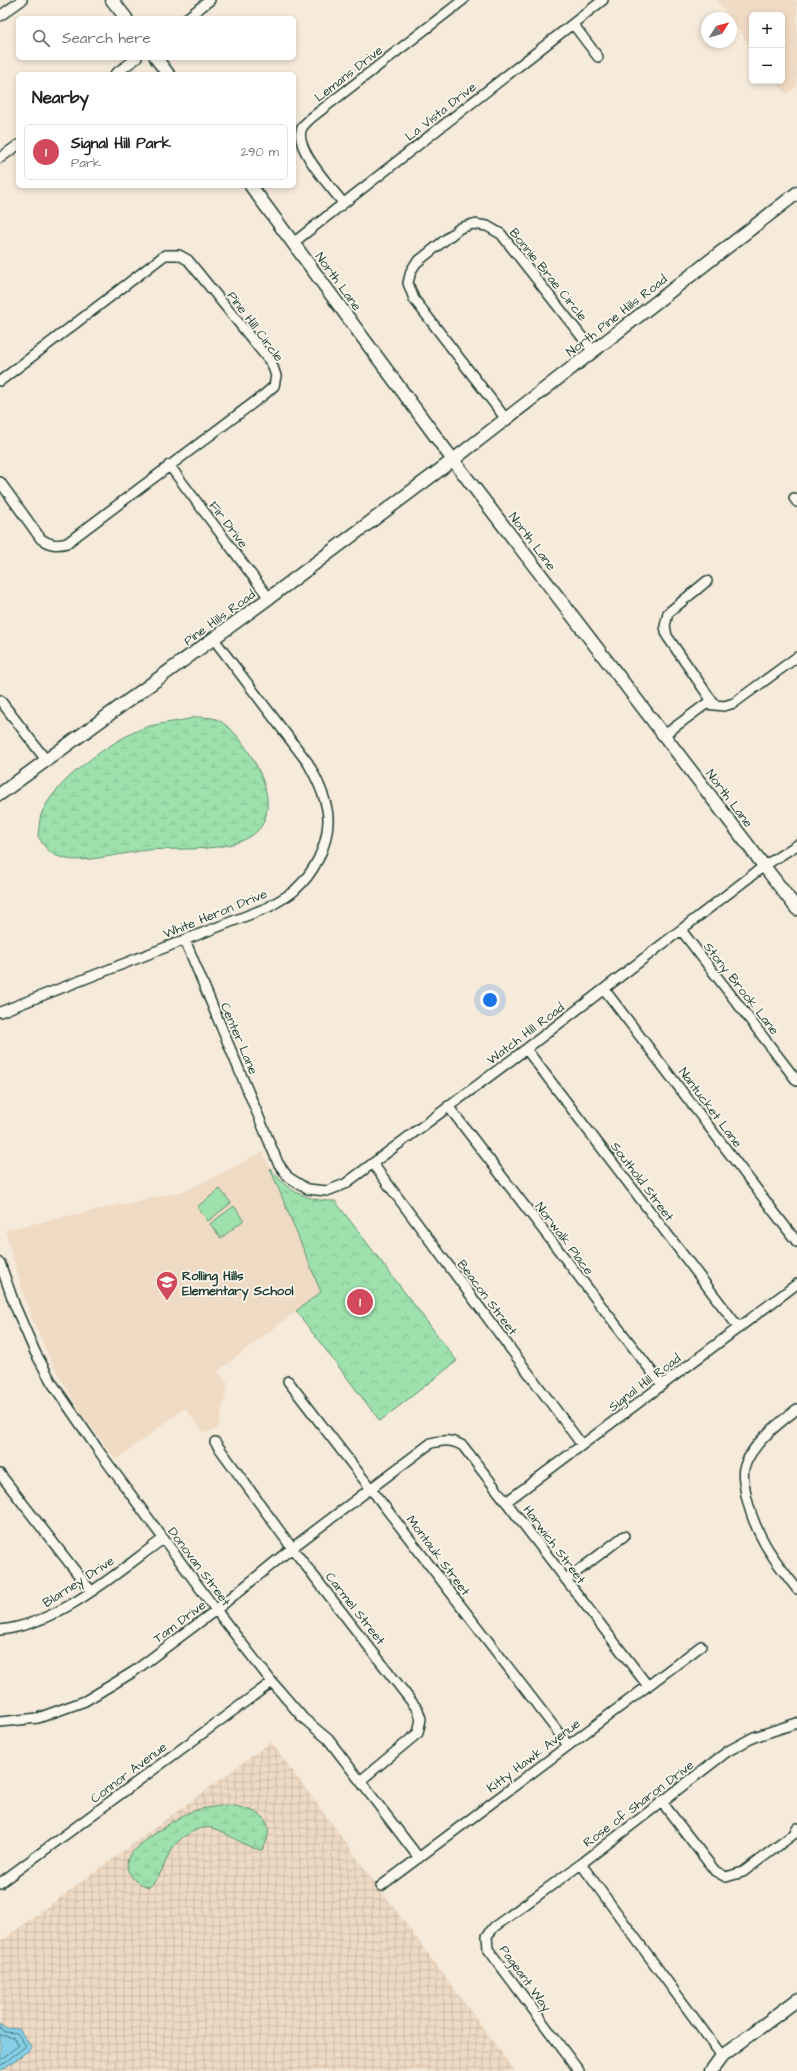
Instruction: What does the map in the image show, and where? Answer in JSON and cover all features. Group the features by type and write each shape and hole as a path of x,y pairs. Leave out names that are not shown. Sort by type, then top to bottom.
{"street":[{"path":"0,16 22,0"},
{"path":"112,0 124,16"},
{"path":"190,16 210,0"},
{"name":"Lemans Drive","path":"344,203 307,156 301,141 302,128 311,118 463,0"},
{"name":"La Vista Drive","path":"293,243 603,0"},
{"path":"573,24 598,57"},
{"path":"118,72 134,60"},
{"path":"158,60 166,72"},
{"path":"0,158 16,146"},
{"name":"North Lane","path":"252,188 453,460 797,909"},
{"name":"North Pine Hills Road","path":"453,460 797,193"},
{"name":"Bonnie Brae Circle","path":"506,419 414,299 408,283 411,271 416,263 460,228 473,224 487,226 501,234 593,351"},
{"name":"Pine Hill Circle","path":"0,381 165,255 179,255 188,260 272,364 276,376 274,386 265,394 169,465 68,543 49,545 41,539 0,482"},
{"name":"Pine Hills Road","path":"0,794 269,598 453,460"},
{"name":"Fir Drive","path":"169,465 269,598"},
{"path":"707,581 668,613 665,626 666,636 714,704"},
{"name":"White Heron Drive","path":"0,1012 269,907 295,891 317,862 324,844 328,821 322,794 308,763 213,638"},
{"path":"664,735 698,708 706,704 724,706 742,700 797,657"},
{"path":"0,700 46,760"},
{"name":"Watch Hill Road","path":"272,1147 278,1163 288,1177 307,1189 327,1191 345,1184 526,1049 764,866 797,845"},
{"name":"Stony Brook Lane","path":"681,930 797,1081"},
{"name":"Center Lane","path":"185,940 272,1147"},
{"name":"Nantucket Lane","path":"604,989 797,1242"},
{"name":"Southold Street","path":"526,1049 739,1328"},
{"name":"Norwalk Place","path":"448,1106 662,1385"},
{"name":"Beacon Street","path":"373,1164 582,1445"},
{"name":"Donovan Street","path":"0,1267 34,1349 52,1383 101,1454 216,1610 272,1682 303,1718 328,1739 419,1858"},
{"name":"Signal Hill Road","path":"506,1502 797,1284"},
{"name":"Montauk Street","path":"288,1381 568,1745"},
{"path":"797,1409 776,1426 753,1452 744,1469 744,1485 752,1519 769,1552 797,1589"},
{"name":"Harwich Street","path":"431,1443 453,1440 463,1446 648,1686"},
{"name":"Carmel Street","path":"215,1442 292,1548 418,1710 422,1719 418,1733 360,1781"},
{"name":"Tam Drive","path":"0,1722 38,1718 85,1701 133,1672 216,1610 292,1548 431,1443"},
{"path":"0,1474 91,1591"},
{"path":"566,1580 624,1536"},
{"name":"Blarney Drive","path":"0,1630 15,1629 57,1613 91,1591 163,1539"},
{"name":"Kitty Hawk Avenue","path":"381,1886 701,1646"},
{"name":"Connor Avenue","path":"0,1883 272,1682"},
{"name":"Rose of Sharon Drive","path":"722,2056 581,1864 728,1751 754,1737 797,1723"},
{"path":"661,1801 714,1871 726,1877 743,1872 794,1834 797,1828"},
{"name":"Pageant Way","path":"579,2071 488,1949 487,1936 494,1927 581,1864"},
{"path":"711,2071 722,2056 797,2000"}],"shaded area":[{"path":"717,0 797,0 797,86 786,94 778,84 785,84 785,12 749,12 749,44 737,27 737,12 726,12"},
{"name":"Rolling Hills Elementary School","path":"263,1152 321,1292 218,1371 228,1384 218,1429 204,1433 185,1408 116,1460 81,1413 52,1363 32,1319 5,1230 188,1190"},
{"path":"271,1742 515,2071 0,2071 0,1942"}],"green space":[{"path":"195,717 214,718 222,722 243,743 254,761 265,787 267,801 266,815 260,828 248,838 233,844 197,849 148,850 84,860 67,859 52,854 46,848 38,836 41,815 47,802 57,789 84,764 114,743 141,729"},
{"path":"270,1168 290,1189 306,1197 325,1201 335,1201 457,1361 380,1421 296,1311 321,1292"},
{"path":"220,1189 231,1203 208,1221 197,1207"},
{"path":"234,1206 244,1220 221,1238 210,1224"},
{"path":"227,1805 255,1812 267,1823 267,1839 262,1850 255,1849 219,1830 203,1828 184,1836 177,1843 171,1850 155,1881 149,1887 132,1878 128,1869 128,1859 131,1854 145,1841 174,1821 192,1811"}],"water":[{"path":"0,2024 6,2028 19,2029 32,2048 0,2071"}],"place":[{"name":"Rolling Hills Elementary School","path":"167,1302"},
{"name":"Signal Hill Park","path":"360,1302"}]}
